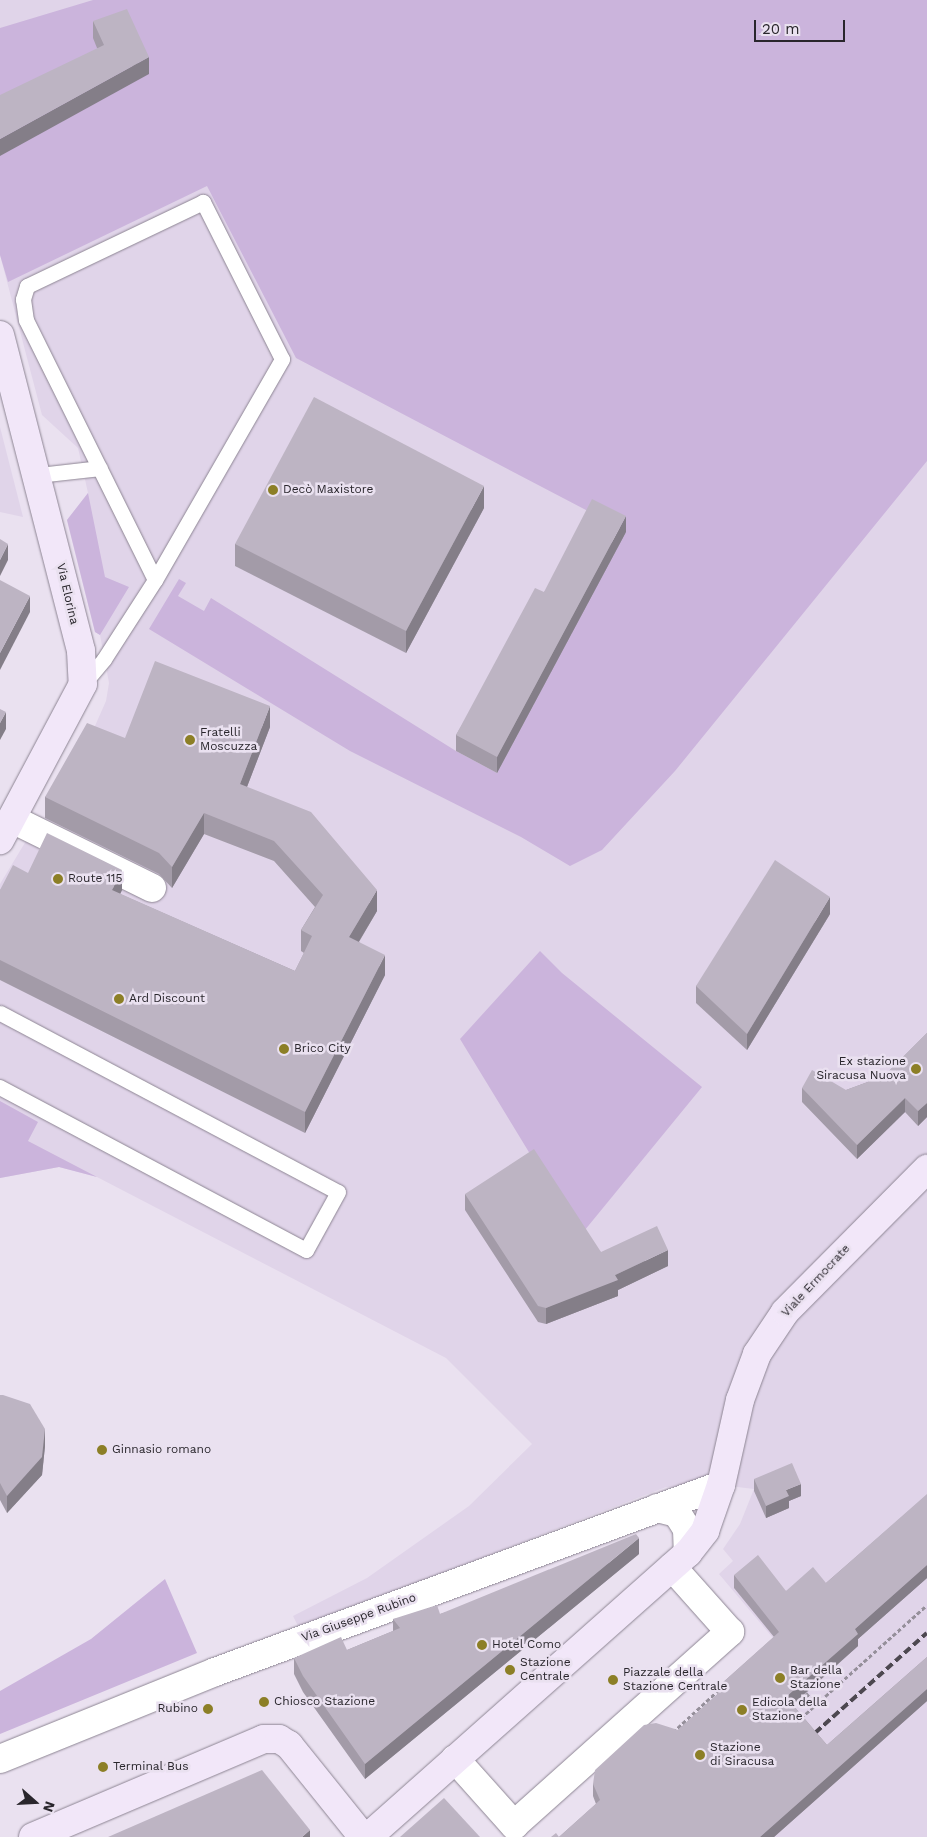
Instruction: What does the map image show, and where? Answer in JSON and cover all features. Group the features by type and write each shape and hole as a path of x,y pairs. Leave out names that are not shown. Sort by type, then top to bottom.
{"main road":[{"name":"Via Elorina","path":"0,334 38,475 81,651 83,684"},
{"path":"6,830 83,684"},
{"name":"Viale Ermocrate","path":"368,1837 680,1560 705,1532 721,1485 740,1400 762,1347 785,1312 927,1169"},
{"path":"33,1837 264,1739 279,1739 290,1745 362,1837"}],"street":[{"path":"6,830 152,888"},
{"name":"Via Giuseppe Rubino","path":"0,1759 215,1672 721,1485"},
{"path":"455,1759 514,1826 730,1632 680,1560 687,1529 677,1513 657,1508"}],"lane":[{"path":"83,684 104,659 156,580 282,359 203,202 27,286 23,299 26,320 156,580"},
{"path":"38,475 100,468"},
{"path":"0,1012 338,1192 306,1250 0,1086"}],"path":[{"path":"795,1723 927,1605"},
{"path":"671,1734 728,1681"},
{"path":"806,1693 816,1704"}],"shaded area":[{"path":"0,0 927,0 927,1837 573,1837 779,1645 719,1574 733,1561 723,1549 740,1524 754,1489 721,1485 666,1487 299,1628 293,1616 367,1578 469,1506 532,1444 446,1358 97,1177 59,1167 0,1178 0,884 26,841 42,824 87,744 106,701 109,683 100,635 95,632 67,520 88,493 78,448 42,415 0,255"},
{"path":"93,0 927,0 927,461 675,771 602,850 570,866 521,837 350,751 149,629 179,579 186,583 178,596 204,611 211,598 456,751 497,773 626,531 296,358 207,186 8,282 0,255 0,28"},
{"path":"0,427 23,517 0,512"},
{"path":"88,493 105,577 129,587 100,635 95,632 67,520"},
{"path":"540,951 562,973 702,1087 580,1236 460,1039"},
{"path":"0,1101 38,1122 28,1141 97,1177 59,1167 0,1178"},
{"path":"165,1579 197,1653 0,1734 0,1691 91,1639"}],"building":[{"path":"127,9 149,57 0,139 0,95 104,45 93,21"},
{"path":"314,397 484,486 406,631 235,544"},
{"path":"592,499 626,516 497,757 456,735 535,588 544,592"},
{"path":"0,539 8,544 0,560"},
{"path":"0,580 30,596 0,653"},
{"path":"155,661 270,706 240,784 311,812 377,890 349,937 385,955 305,1112 0,960 0,890 13,865 28,873 47,833 122,870 112,890 295,971 312,936 301,930 323,895 274,841 204,813 172,867 159,853 45,797 87,723 125,738"},
{"path":"0,709 6,712 0,723"},
{"path":"775,860 830,897 747,1034 696,986"},
{"path":"927,1033 927,1103 918,1111 905,1098 857,1145 802,1088 812,1070 846,1090 884,1076"},
{"path":"534,1149 601,1252 657,1226 668,1250 615,1275 618,1280 546,1308 538,1306 465,1194"},
{"path":"0,1395 30,1404 45,1429 42,1457 7,1496 0,1483"},
{"path":"792,1463 801,1484 786,1490 789,1496 766,1506 754,1479"},
{"path":"927,1494 927,1565 855,1629 858,1634 786,1697 827,1745 927,1657 927,1689 760,1837 559,1837 600,1800 593,1784 595,1770 644,1725 656,1723 678,1730 723,1689 720,1685 779,1632 734,1575 758,1555 786,1591 813,1567 826,1583"},
{"path":"636,1534 639,1538 365,1764 303,1676 294,1658 341,1637 347,1650 400,1628 393,1619 437,1605 440,1614"},
{"path":"262,1770 310,1830 302,1837 108,1837"},
{"path":"444,1798 480,1837 400,1837"},
{"path":"556,1833 559,1837 551,1837"}],"railway":[{"path":"806,1741 927,1633"}],"place":[{"name":"Decò Maxistore","path":"273,490"},
{"name":"Fratelli Moscuzza","path":"190,740"},
{"name":"Route 115","path":"58,879"},
{"name":"Ard Discount","path":"119,999"},
{"name":"Brico City","path":"284,1049"},
{"name":"Ex stazione Siracusa Nuova","path":"916,1069"},
{"name":"Ginnasio romano","path":"102,1450"},
{"name":"Hotel Como","path":"482,1645"},
{"name":"Stazione Centrale","path":"510,1670"},
{"name":"Bar della Stazione","path":"780,1678"},
{"name":"Piazzale della Stazione Centrale","path":"613,1680"},
{"name":"Chiosco Stazione","path":"264,1702"},
{"name":"Rubino","path":"208,1709"},
{"name":"Edicola della Stazione","path":"742,1710"},
{"name":"Stazione di Siracusa","path":"700,1755"},
{"name":"Terminal Bus","path":"103,1767"}]}
